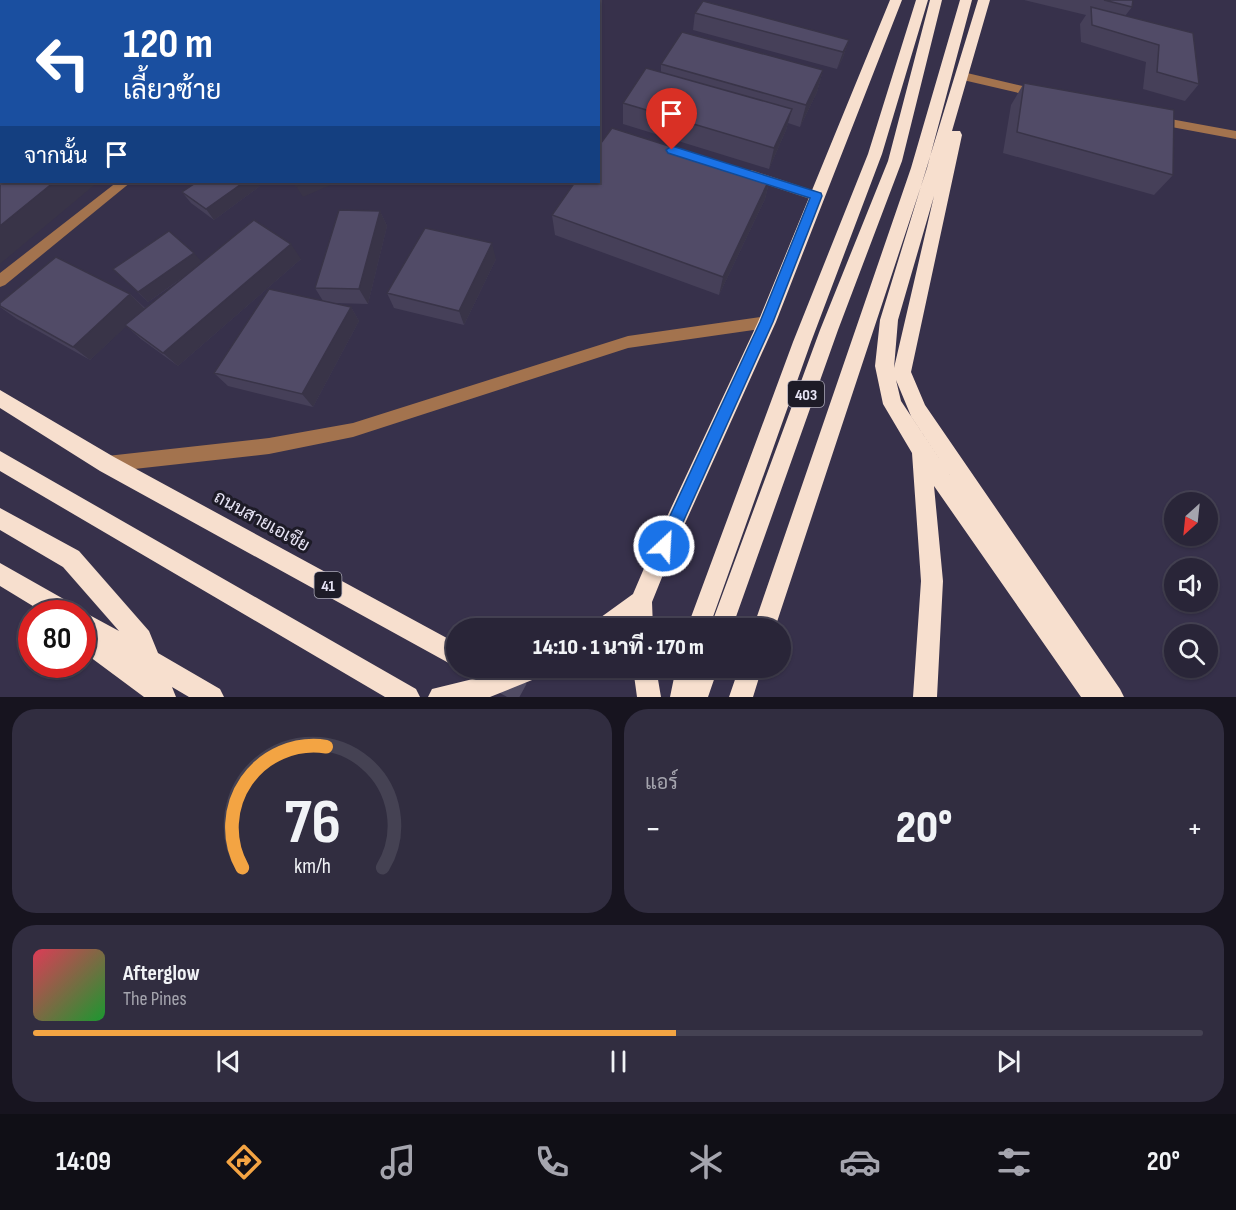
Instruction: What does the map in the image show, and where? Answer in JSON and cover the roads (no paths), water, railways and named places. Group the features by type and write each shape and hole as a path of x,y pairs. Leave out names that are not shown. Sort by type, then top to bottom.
{"highway":[{"path":"642,618 641,602 664,546 767,322 896,0"},
{"path":"703,618 794,363 875,154 922,0"},
{"name":"403","path":"725,618 829,330 895,161 936,0"},
{"name":"403","path":"767,618 919,168 966,0"},
{"path":"984,0 889,320 884,366 892,404 924,455 1095,697"},
{"path":"992,0 967,77 902,372 918,410 1112,697"},
{"name":"ถนนสายเอเชีย","path":"0,398 107,464 446,650"},
{"path":"918,410 932,581 925,697"},
{"path":"0,460 408,697"},
{"path":"0,519 71,559 141,639 164,697"},
{"path":"0,575 32,600"},
{"path":"0,575 44,600"},
{"path":"619,618 641,602"},
{"path":"96,630 212,697"},
{"path":"96,647 164,697"},
{"path":"440,697 481,689 509,678"},
{"path":"646,678 649,697"},
{"path":"682,697 686,678"},
{"path":"696,697 703,678"},
{"path":"741,697 748,678"}],"street":[{"path":"967,77 1056,98"},
{"path":"1146,119 1236,135"},
{"path":"740,171 816,196"},
{"path":"0,282 123,183"},
{"path":"107,464 268,446 353,430 628,342 767,322"}],"tunnel":[{"path":"494,678 529,697"}]}
